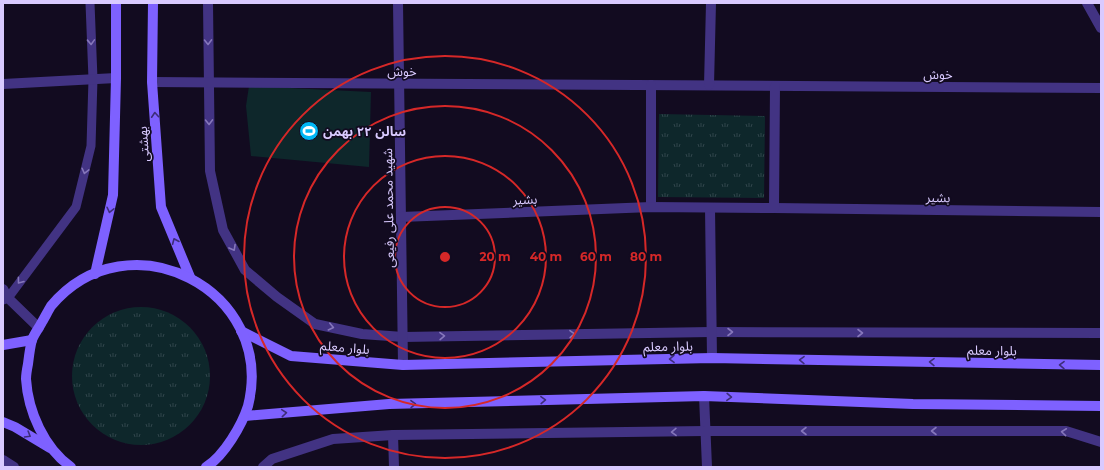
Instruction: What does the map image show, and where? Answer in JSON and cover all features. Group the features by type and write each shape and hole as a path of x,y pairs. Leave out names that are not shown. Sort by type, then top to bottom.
{"main road":[{"name":"بهشتی","path":"95,274 113,195 116,3"},
{"name":"بهشتی","path":"153,3 152,82 161,207 190,278"},
{"path":"52,449 33,416 31,408 26,378 32,340 51,307 71,287 95,274 118,267 142,265 167,268 190,278 211,291 228,309 241,331 249,352 252,373 250,395 245,416 230,443 206,467"},
{"name":"بلوار معلم","path":"241,331 291,356 403,365 712,358 1101,365"},
{"path":"3,345 32,340"},
{"path":"245,416 389,404 704,396 913,404 1101,406"},
{"path":"3,422 15,427 52,449 71,467"}],"street":[{"path":"208,3 210,171 223,230 245,270 277,297 315,324 362,334 403,337 711,332 1101,333"},
{"name":"شهید محمد علی رفیعی","path":"398,3 403,365"},
{"path":"710,86 711,3"},
{"path":"1087,3 1101,28"},
{"path":"3,84 116,78"},
{"name":"خوش","path":"152,82 1101,88"},
{"path":"650,207 651,85"},
{"path":"774,208 775,86"},
{"name":"بشیر","path":"401,217 650,207 1101,212"},
{"path":"710,208 712,358"},
{"path":"5,296 39,328"},
{"path":"704,396 707,467"},
{"path":"264,467 272,459 333,439 393,435 705,431 1066,431 1101,442"},
{"path":"393,435 394,467"},
{"path":"3,460 14,467"}],"lane":[{"path":"5,296 76,207 91,146 93,79 90,3"}],"green space":[{"name":"سالن ۲۲ بهمن","path":"249,86 371,92 369,167 251,156 246,106"},
{"path":"659,114 765,116 764,198 658,197"},
{"path":"141,307 167,312 190,327 205,350 210,376 205,402 190,425 167,440 141,445 115,440 92,425 77,402 72,376 77,350 92,327 115,312"}],"place":[{"name":"سالن ۲۲ بهمن","path":"309,131"}]}
